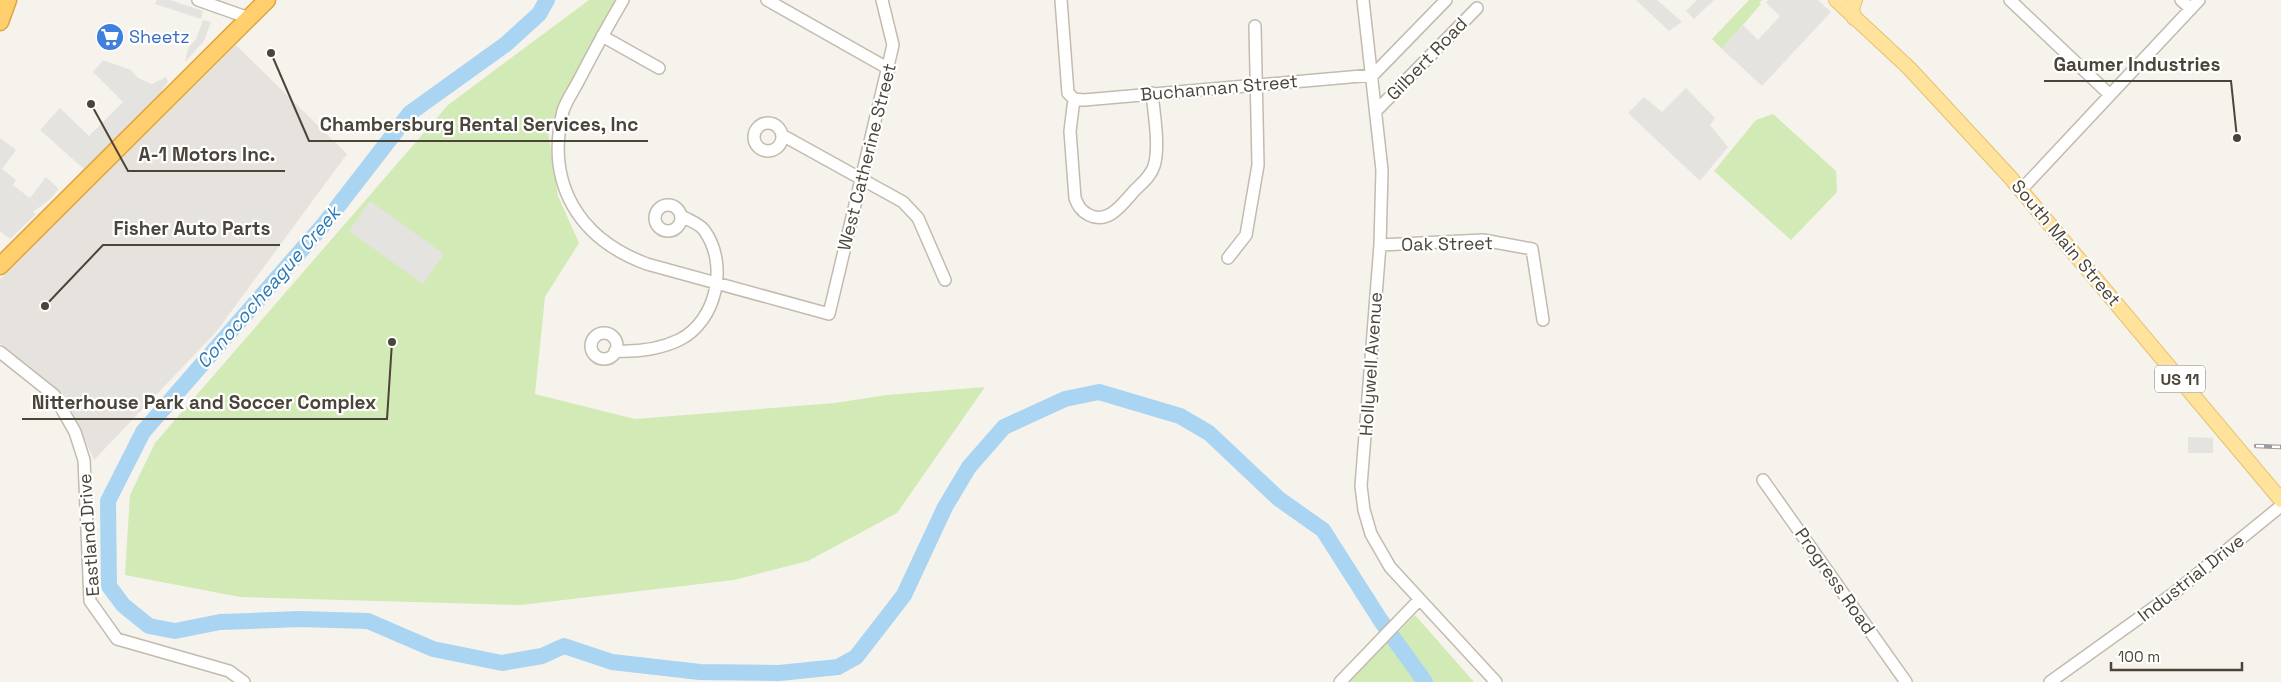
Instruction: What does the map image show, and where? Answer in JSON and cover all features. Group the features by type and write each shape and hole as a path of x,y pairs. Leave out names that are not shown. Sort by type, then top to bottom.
{"highway":[{"path":"0,22 8,0"},
{"path":"0,266 267,0"}],"main road":[{"path":"1837,1 1854,0 1852,8 1854,18"},
{"name":"South Main Street","path":"1837,1 1931,90 2021,190 2281,500"}],"street":[{"path":"198,0 249,18"},
{"path":"622,0 564,109 558,140 559,168 570,200 581,219 607,245 628,257 647,264 718,282"},
{"path":"767,0 889,69"},
{"name":"West Catherine Street","path":"718,282 829,314 889,69 893,45 882,0"},
{"path":"1061,0 1071,96 1070,131 1075,198 1078,206 1085,213 1099,218 1108,216 1116,211 1154,166 1156,154 1152,94"},
{"name":"Hollywell Avenue","path":"1363,0 1377,110 1382,170 1380,245 1361,486 1364,510 1371,534 1385,560 1419,600 1496,682"},
{"path":"1373,75 1446,0"},
{"path":"2010,0 2109,94"},
{"path":"2181,0 2191,10"},
{"path":"2021,190 2199,0"},
{"name":"Gilbert Road","path":"1377,110 1477,8"},
{"path":"1228,258 1246,235 1258,165 1258,85 1254,26"},
{"path":"602,36 659,68"},
{"name":"Buchannan Street","path":"1071,96 1152,94 1373,75"},
{"path":"782,135 903,202 918,218 945,280"},
{"path":"616,351 634,352 659,349 681,340 697,327 709,310 718,282 716,252 704,229 682,216"},
{"name":"Oak Street","path":"1380,245 1483,240 1532,249 1543,320"},
{"name":"Eastland Drive","path":"0,352 54,395 75,432 84,460 90,601 117,639 229,672 244,682"},
{"name":"Progress Road","path":"1764,480 1906,682"},
{"name":"Industrial Drive","path":"2050,682 2180,589 2281,506"},
{"path":"1340,682 1419,600"}],"shaded area":[{"path":"157,0 170,0 203,11 201,19 155,4"},
{"path":"1636,0 1657,0 1682,22 1669,31"},
{"path":"1697,0 1714,0 1694,19 1686,11"},
{"path":"1768,0 1818,0 1831,12 1762,86 1722,49 1743,25 1758,40 1780,16 1766,3"},
{"path":"203,20 211,22 204,41 185,62 188,48 196,39"},
{"path":"236,45 347,154 216,332 94,460 66,398 0,343 0,279"},
{"path":"103,60 131,70 138,78 152,84 166,77 168,82 162,90 163,92 85,170 40,130 60,108 89,136 123,102 93,72"},
{"path":"1686,88 1715,118 1710,125 1728,147 1700,181 1628,113 1644,97 1662,112"},
{"path":"0,138 16,150 2,169 16,180 13,185 30,198 46,177 59,189 49,200 33,212 36,214 10,239 0,231"},
{"path":"370,201 444,254 423,284 349,231"},
{"path":"2188,437 2213,438 2213,453 2188,453"}],"green space":[{"path":"589,0 615,0 548,131 558,196 579,243 545,297 535,394 635,419 835,403 887,395 985,387 897,513 808,561 734,580 521,605 240,597 125,575 130,495 155,443 448,105"},
{"path":"1749,0 1762,0 1759,3 1761,4 1722,49 1712,39"},
{"path":"1773,114 1836,171 1837,192 1791,240 1714,171 1756,120"},
{"path":"1415,615 1474,682 1348,682"}],"waterway":[{"name":"Conococheague Creek","path":"547,0 539,14 506,44 410,113 325,223 143,432 108,501 109,586 123,605 149,626 175,631 220,622 300,619 368,621 433,649 502,663 542,656 564,646 612,662 700,672 779,673 838,667 856,657 904,595 945,507 969,467 1004,427 1065,399 1099,392 1180,416 1209,433 1279,499 1323,530 1381,621 1425,682"}],"railway":[{"path":"2256,446 2281,447"}],"place":[{"name":"Sheetz","path":"110,37"},
{"name":"Chambersburg Rental Services, Inc","path":"271,53"},
{"name":"A-1 Motors Inc.","path":"91,104"},
{"name":"Gaumer Industries","path":"2237,138"},
{"name":"Fisher Auto Parts","path":"45,306"},
{"name":"Nitterhouse Park and Soccer Complex","path":"392,342"}]}
